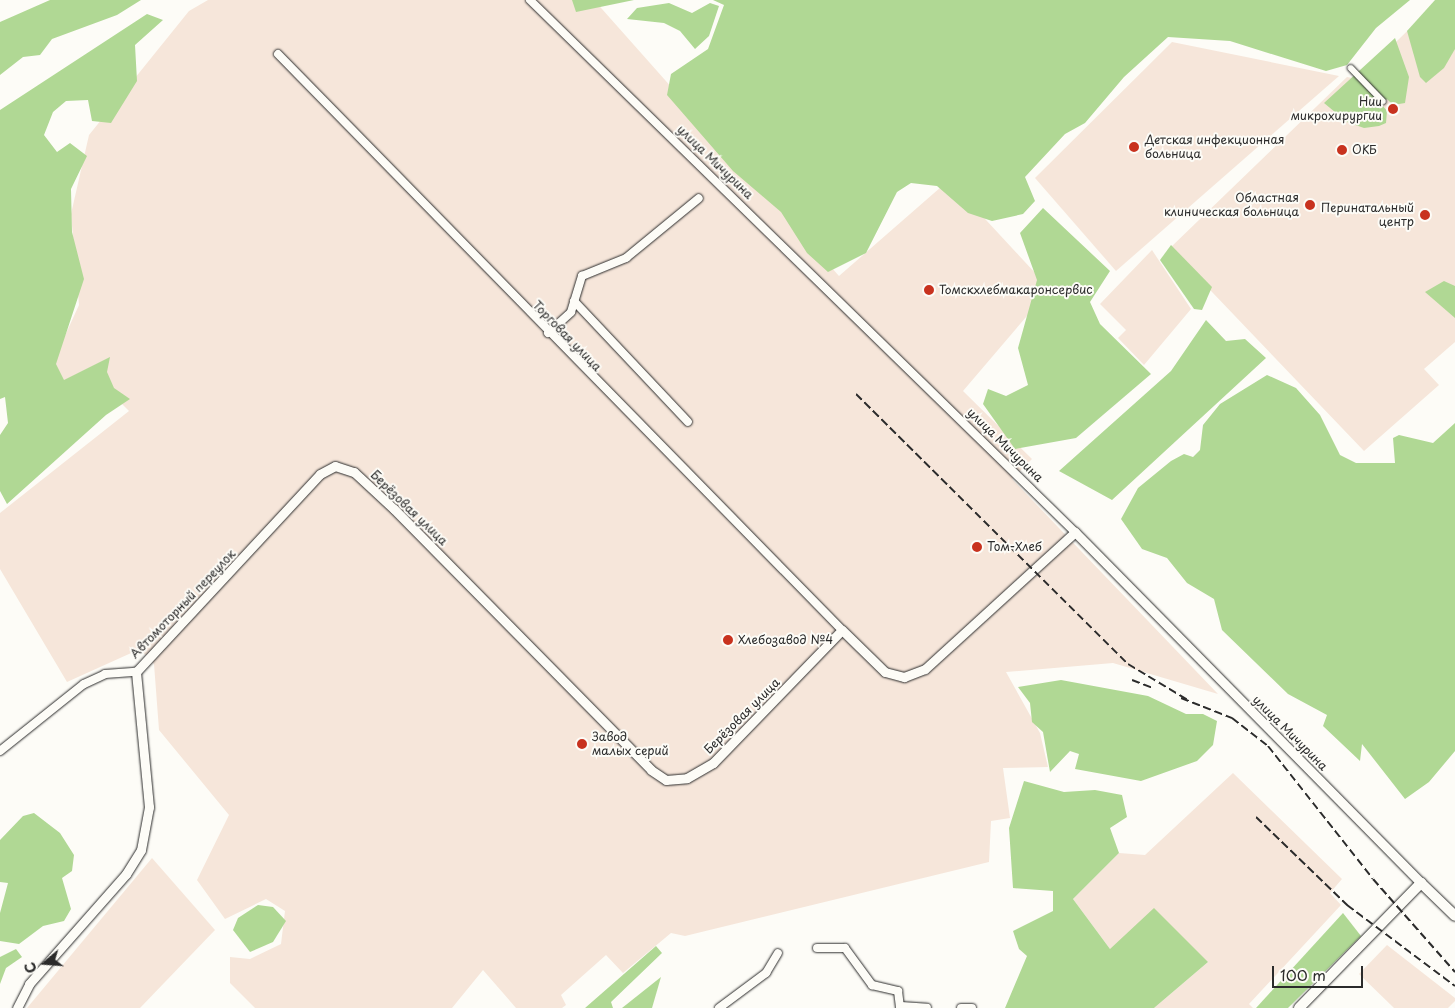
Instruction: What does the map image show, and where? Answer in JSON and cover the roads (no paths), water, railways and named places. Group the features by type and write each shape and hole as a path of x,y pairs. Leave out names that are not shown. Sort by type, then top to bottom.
{"main road":[{"name":"улица Мичурина","path":"1421,883 1455,916"},
{"path":"1299,1008 1421,883"}],"street":[{"name":"улица Мичурина","path":"530,0 1075,532 1421,883"},
{"name":"Торговая улица","path":"278,54 548,332 842,630"},
{"path":"1351,68 1383,101"},
{"path":"548,332 571,312 582,276 626,258 699,198"},
{"path":"574,301 688,422"},
{"name":"Берёзовая улица","path":"342,466 394,509 651,770 666,780 687,778 714,763 842,630"},
{"name":"Автомоторный переулок","path":"0,751 84,684 105,674 136,672 320,474 342,466"},
{"path":"842,630 885,672 912,675 939,658 1075,532"},
{"path":"17,1008 29,984 126,874 141,850 149,807 136,672"},
{"path":"817,948 844,948 872,984 898,992 901,1007 927,1008"},
{"path":"719,1008 766,973 778,953"},
{"path":"961,1008 972,1008"}],"railway":[{"path":"856,394 1128,664 1188,700"},
{"path":"1132,680 1153,688"},
{"path":"1181,698 1232,718 1268,746 1373,879 1455,972"},
{"path":"1256,817 1347,905 1455,986"}],"place":[{"name":"Нии микрохирургии","path":"1393,109"},
{"name":"Детская инфекционная больница","path":"1134,147"},
{"name":"ОКБ","path":"1342,150"},
{"name":"Областная клиническая больница","path":"1310,205"},
{"name":"Перинатальный центр","path":"1425,215"},
{"name":"Томскхлебмакаронсервис","path":"929,290"},
{"name":"Том-Хлеб","path":"977,547"},
{"name":"Хлебозавод №4","path":"728,640"},
{"name":"Завод малых серий","path":"582,744"}]}
